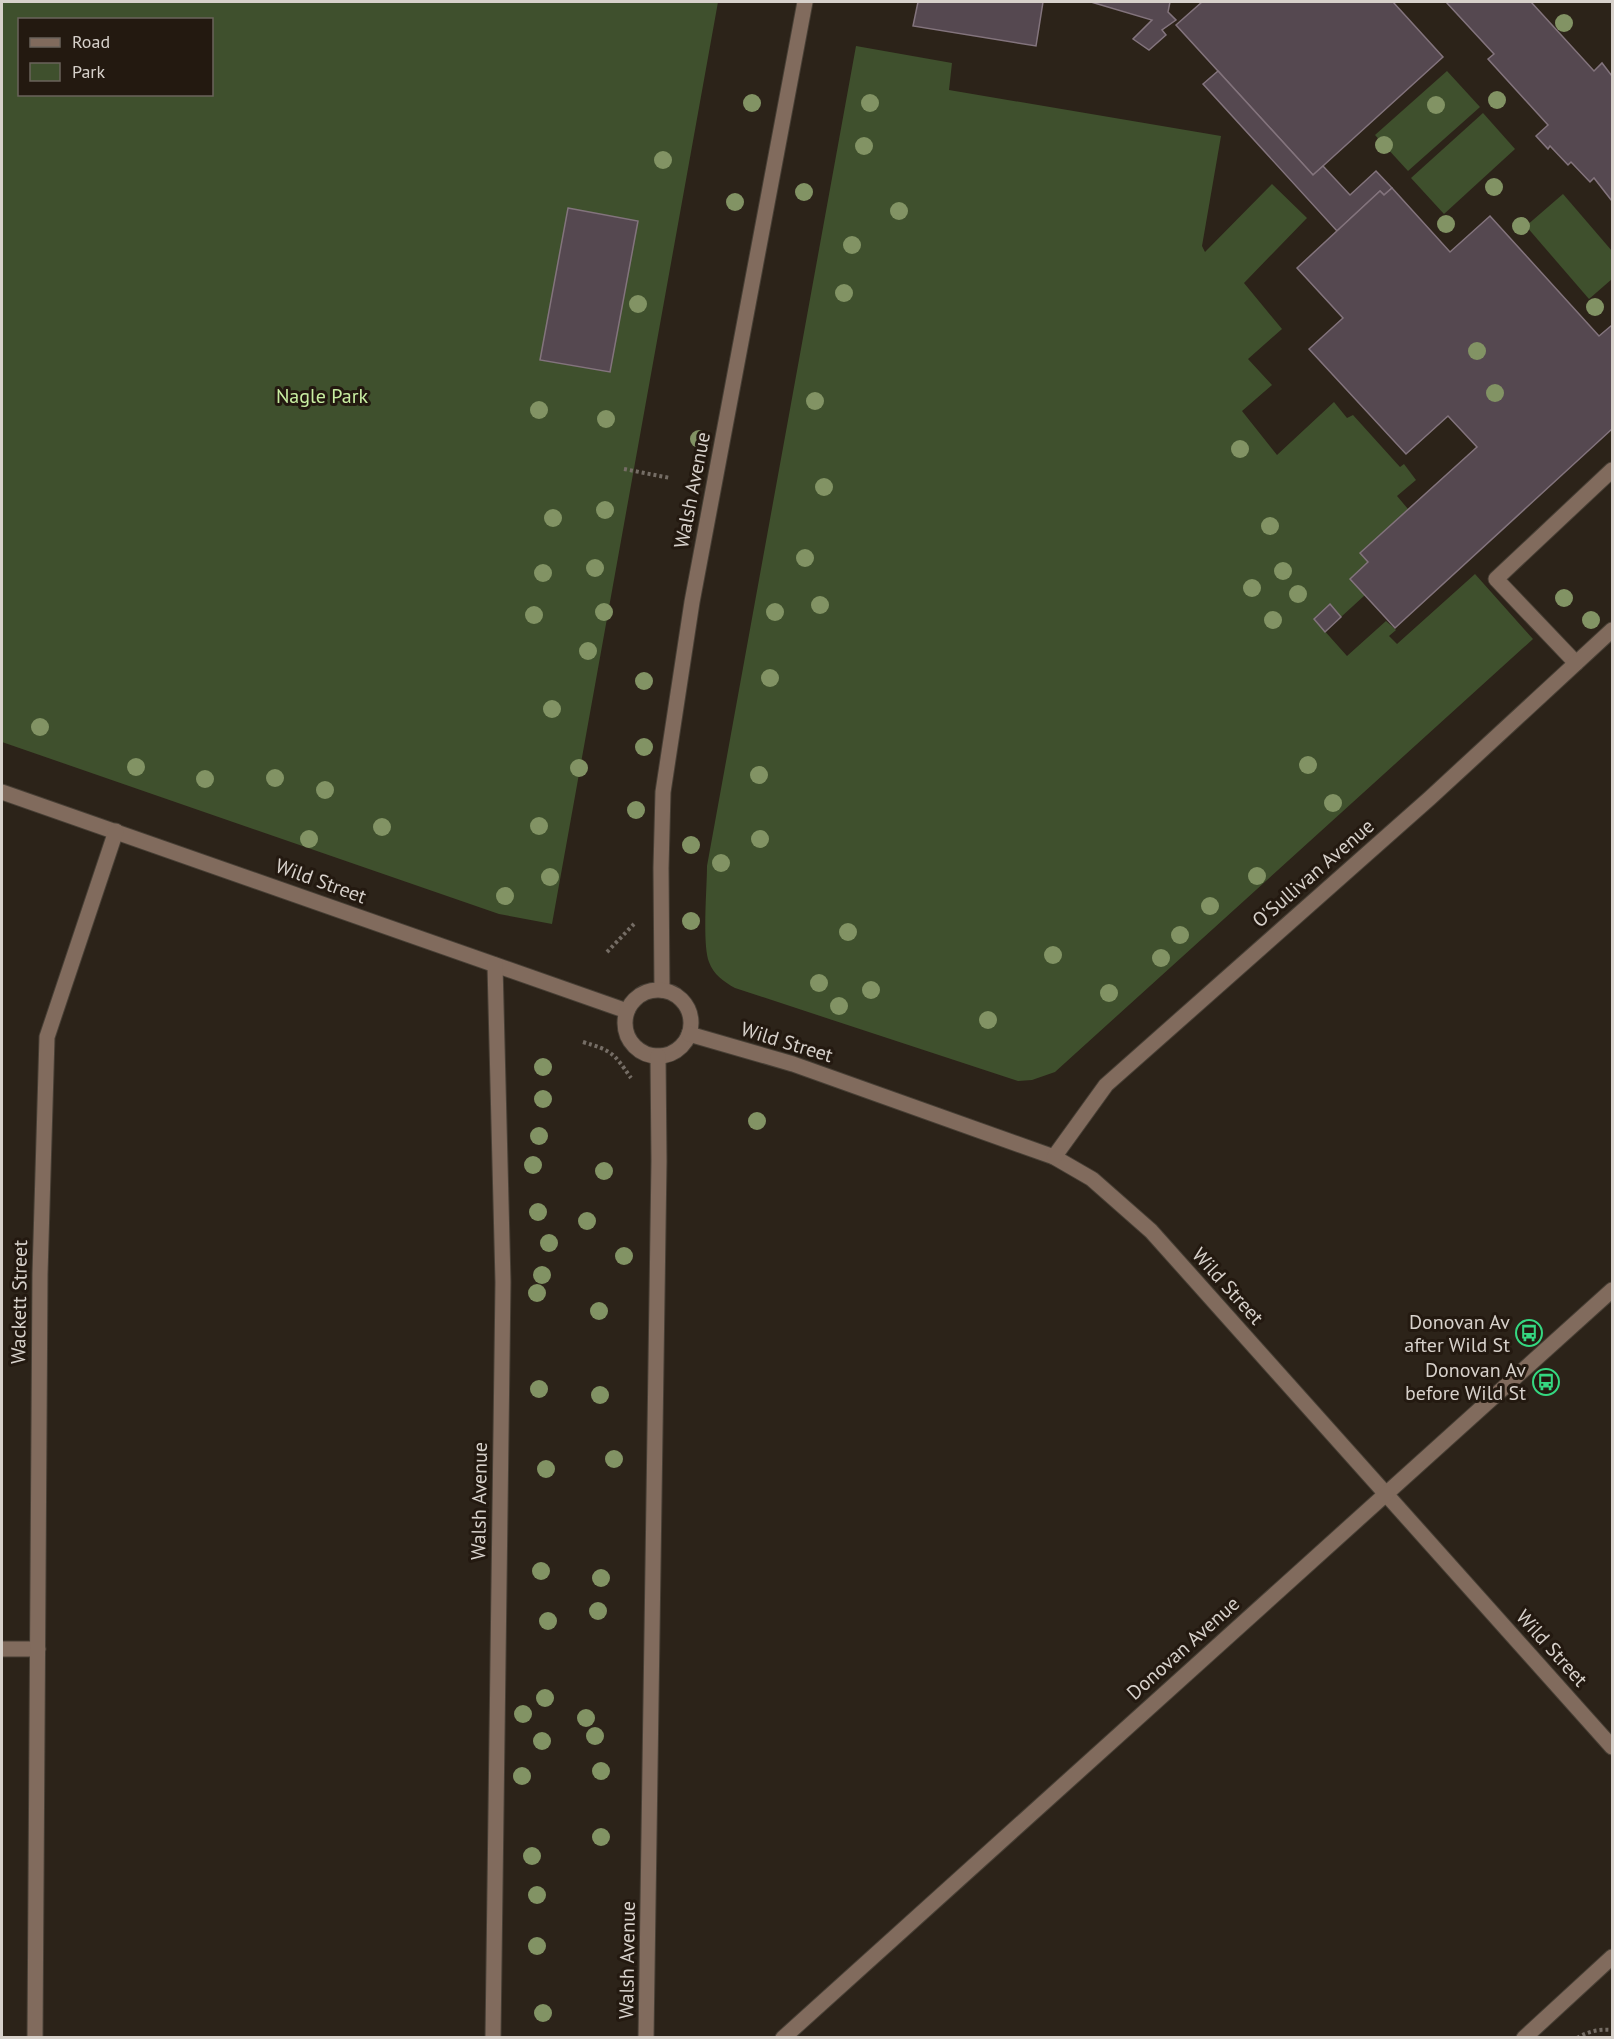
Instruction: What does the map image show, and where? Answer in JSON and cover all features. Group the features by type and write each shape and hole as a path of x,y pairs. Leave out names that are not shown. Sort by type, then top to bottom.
{"street":[{"name":"Walsh Avenue","path":"662,990 663,792 692,602 805,2"},
{"path":"1576,663 1496,579 1612,470"},
{"name":"O'Sullivan Avenue","path":"1054,1157 1106,1085 1430,798 1612,630"},
{"name":"Wild Street","path":"2,792 627,1011"},
{"name":"Wackett Street","path":"35,2037 40,1274 47,1037 116,831"},
{"name":"Walsh Avenue","path":"493,2037 503,1282 495,965"},
{"path":"662,990 672,992 687,1005 691,1025 689,1034 677,1050 658,1056 638,1049 630,1042 626,1032 627,1011 637,996 645,992 662,990"},
{"name":"Wild Street","path":"689,1034 793,1064 1054,1157 1092,1179 1151,1231 1612,1747"},
{"name":"Walsh Avenue","path":"646,2037 659,1161 658,1056"},
{"name":"Donovan Avenue","path":"783,2037 1612,1290"},
{"path":"2,1649 38,1649"},
{"path":"1524,2037 1612,1957"}],"path":[{"path":"624,469 670,478"},
{"path":"607,952 634,924"},
{"path":"583,1042 608,1050 618,1059 631,1078"},
{"path":"1577,2037 1588,2032 1612,2030"}],"green space":[{"name":"Nagle Park","path":"2,2 718,2 552,924 499,914 2,742"},
{"path":"856,46 952,63 949,90 1221,136 1202,246 1205,252 1272,184 1307,218 1244,283 1282,329 1248,359 1272,385 1242,411 1277,455 1334,402 1347,418 1353,415 1400,467 1404,464 1416,480 1397,496 1408,509 1360,553 1368,562 1365,595 1341,617 1330,605 1314,619 1347,656 1386,621 1396,630 1389,636 1397,644 1475,574 1533,639 1055,1072 1032,1080 1018,1081 735,988 716,974 707,954 705,930 707,866"},
{"path":"1447,71 1480,107 1408,171 1375,135"},
{"path":"1483,113 1515,149 1444,214 1411,178"},
{"path":"1563,194 1612,251 1612,279 1589,299 1526,226"}],"building":[{"path":"918,2 1043,2 1036,46 913,26"},
{"path":"1091,2 1170,2 1168,12 1176,20 1162,30 1166,35 1149,50 1133,39 1152,20"},
{"path":"1202,2 1393,2 1443,57 1313,175 1176,25"},
{"path":"1446,2 1531,2 1594,71 1602,63 1612,76 1612,201 1594,178 1590,182 1571,162 1568,165 1550,146 1548,149 1536,136 1548,125 1488,59 1494,54"},
{"path":"1218,71 1313,175 1323,166 1350,195 1376,171 1392,188 1384,195 1380,191 1337,231 1203,84"},
{"path":"1392,188 1450,252 1490,216 1599,336 1612,325 1612,429 1395,628 1350,579 1368,562 1360,553 1477,447 1448,416 1406,454 1309,349 1343,318 1297,268 1380,191 1384,195"},
{"path":"568,208 638,221 610,372 540,360"},
{"path":"1330,604 1341,617 1325,632 1314,619"}],"place":[{"name":"Donovan Av after Wild St","path":"1529,1333"},
{"name":"Donovan Av before Wild St","path":"1546,1382"}]}
